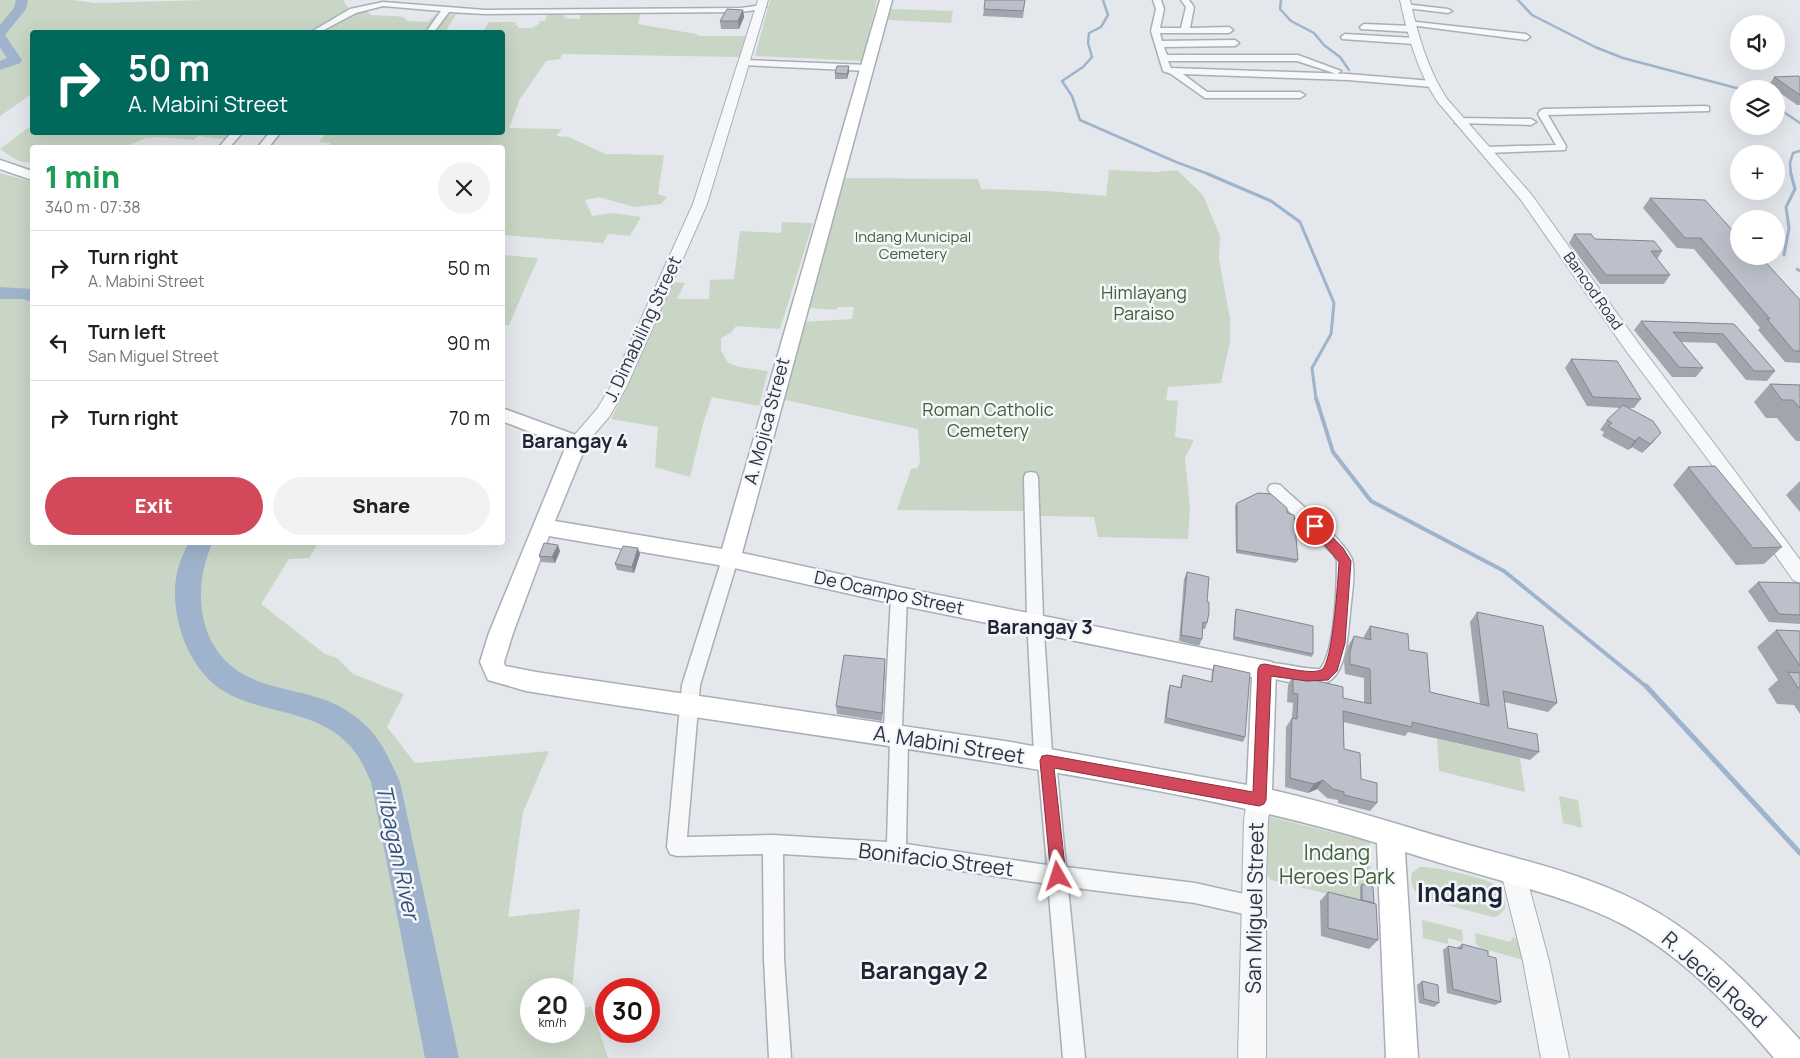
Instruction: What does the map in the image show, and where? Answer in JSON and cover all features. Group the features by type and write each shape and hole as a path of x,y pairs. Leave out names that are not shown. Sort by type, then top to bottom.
{"main road":[{"name":"A. Mojica Street","path":"730,559 795,320 886,0"},
{"path":"0,164 30,175"},
{"path":"505,415 577,443"},
{"name":"J. Dimabiling Street","path":"496,673 492,665 493,657 542,527 577,443"},
{"name":"De Ocampo Street","path":"542,527 730,559 899,596 1264,669"},
{"name":"San Miguel Street","path":"1259,800 1264,669"},
{"name":"A. Mabini Street","path":"496,673 504,676 688,705 896,735 1259,800 1390,834 1513,872"},
{"path":"1390,834 1402,1058"},
{"name":"R. Jeciel Road","path":"1513,872 1600,899 1657,928 1712,972 1758,1017 1795,1058"}],"street":[{"path":"433,9 442,0"},
{"path":"432,30 441,19 450,15 450,10 458,0"},
{"path":"1156,0 1160,9 1155,31 1167,71 1348,76 1432,84"},
{"path":"1185,31 1190,7 1186,0"},
{"path":"319,30 349,13 386,4 450,10 740,10 762,3"},
{"name":"J. Dimabiling Street","path":"577,443 608,406 627,370 700,204 762,3"},
{"path":"1406,3 1448,11"},
{"name":"Bancod Road","path":"1406,3 1412,31 1432,84 1458,121 1532,205 1633,348 1725,470 1800,575"},
{"path":"1364,27 1526,37"},
{"path":"1155,31 1229,30"},
{"path":"1345,37 1412,31"},
{"path":"1159,44 1235,43"},
{"path":"1163,58 1298,58 1348,76"},
{"path":"745,62 868,68"},
{"path":"1174,72 1205,95 1300,95"},
{"path":"1275,74 1279,95"},
{"path":"1485,150 1561,148 1562,146 1543,114 1544,112 1706,109"},
{"path":"1458,121 1531,122"},
{"path":"226,145 235,135"},
{"path":"265,145 273,135"},
{"path":"1031,477 1035,624 1043,755 1047,761 1074,1058"},
{"path":"1264,669 1314,677 1323,676 1330,671 1338,643 1345,571 1345,561 1339,551 1275,489"},
{"name":"A. Mojica Street","path":"677,847 688,705 698,656 730,559"},
{"path":"896,852 899,741 893,728 899,596"},
{"name":"San Miguel Street","path":"1252,1058 1256,820 1259,800"},
{"path":"773,844 774,959 780,1058"},
{"name":"Bonifacio Street","path":"677,847 773,844 896,852 1058,876 1195,893 1254,906"},
{"path":"1513,872 1538,970 1555,1058"}],"green space":[{"path":"0,0 73,0 95,3 208,0 343,0 350,11 316,30 30,30 30,95 0,116"},
{"path":"770,0 877,0 862,61 755,56"},
{"path":"365,9 371,15 403,17 408,21 428,22 436,14 440,14 428,30 323,30 354,12"},
{"path":"891,9 953,11 951,23 888,20"},
{"path":"566,12 564,18 580,19 581,12 641,12 638,24 699,36 749,36 741,57 562,54 560,59 546,61 520,99 509,128 562,129 556,136 569,137 605,154 664,155 658,194 667,197 661,204 634,207 599,197 585,200 592,216 612,213 641,217 630,236 608,234 603,243 505,235 505,145 329,145 331,143 319,142 324,135 505,135 505,30 484,30 489,22 516,22 515,25 518,25 518,28 532,28 539,24 540,21 545,21 548,13"},
{"path":"457,13 447,29 435,30 444,20 445,16"},
{"path":"30,126 30,135 233,135 229,140 198,136 193,140 159,137 146,138 129,145 30,145 30,162 28,163 15,159 0,149"},
{"path":"1109,170 1155,172 1177,170 1203,195 1220,236 1219,259 1230,318 1230,342 1221,383 1168,387 1166,400 1178,401 1175,437 1194,440 1185,458 1190,507 1188,539 1098,537 1094,517 1040,516 1036,477 1024,478 1027,511 897,510 911,469 917,468 920,463 918,429 785,400 802,322 852,319 854,307 837,307 837,310 807,308 821,248 827,247 826,243 842,178 978,179 981,189 1048,191 1106,196"},
{"path":"0,173 30,181 30,545 317,545 309,558 289,559 261,604 325,654 337,658 353,674 404,694 387,727 415,763 549,751 523,812 508,917 580,909 573,978 520,978 520,1043 585,1043 585,1008 591,1006 595,1018 595,1043 603,1043 608,1058 0,1058"},
{"path":"782,222 813,223 780,329 736,326 731,333 721,338 721,350 728,363 740,367 768,371 759,406 712,397 703,424 690,477 655,467 658,427 611,419 635,371 671,282 685,283 677,299 709,299 710,280 734,279 740,231 781,233"},
{"path":"505,255 538,258 509,325 505,325"},
{"path":"1437,739 1520,758 1525,792 1439,771"},
{"path":"1559,796 1578,800 1582,828 1563,823"},
{"name":"Indang Heroes Park","path":"1267,816 1370,842 1371,889 1360,902 1271,880 1265,872"},
{"path":"1420,867 1457,872 1492,883 1502,894 1505,909 1498,916 1493,917 1424,899 1415,891 1411,881 1412,873"},
{"path":"1422,920 1462,930 1462,942 1448,938 1448,944 1423,938"},
{"path":"1475,933 1510,942 1513,937 1522,941 1524,960 1480,948 1476,944"}],"building":[{"path":"985,0 1025,0 1023,11 984,9"},
{"path":"727,9 743,10 738,21 720,21"},
{"path":"837,66 849,66 847,74 835,73"},
{"path":"1774,77 1800,77 1800,95 1785,85 1785,80 1778,80"},
{"path":"1650,198 1705,200 1730,228 1730,265 1768,265 1800,300 1800,351 1794,351 1767,319 1770,319 1701,238 1685,238"},
{"path":"1574,234 1591,234 1595,239 1654,241 1662,251 1651,251 1670,275 1606,275"},
{"path":"1641,321 1734,324 1775,371 1754,371 1723,334 1673,332 1703,368 1679,367"},
{"path":"1571,359 1617,361 1641,399 1593,397"},
{"path":"1770,384 1800,385 1800,408 1793,400 1782,400"},
{"path":"1623,405 1653,421 1661,433 1650,444 1639,437 1635,441 1608,426 1612,423 1607,420"},
{"path":"1715,466 1782,547 1753,548 1688,467"},
{"path":"1258,493 1271,494 1287,508 1287,513 1294,515 1298,560 1237,550 1237,503"},
{"path":"544,543 558,545 552,557 539,556"},
{"path":"623,546 638,548 632,567 615,564"},
{"path":"1187,572 1209,577 1207,602 1209,602 1209,613 1207,623 1203,622 1202,639 1181,635"},
{"path":"1758,582 1800,583 1800,615 1779,614"},
{"path":"1236,609 1313,626 1313,654 1234,637"},
{"path":"1477,612 1543,626 1557,703 1503,691 1508,728 1537,734 1539,752 1412,722 1412,727 1343,711 1344,749 1360,753 1361,779 1377,783 1377,803 1344,795 1344,792 1333,789 1323,780 1314,784 1290,778 1292,718 1297,719 1298,694 1293,693 1293,675 1343,687 1343,698 1371,704 1370,669 1350,664 1350,652 1354,636 1371,640 1370,626 1408,634 1409,650 1427,653 1430,692 1489,706"},
{"path":"1776,630 1800,631 1800,666"},
{"path":"844,655 885,659 882,713 836,706"},
{"path":"1214,665 1250,673 1245,737 1166,718 1170,685 1181,688 1183,675 1212,682"},
{"path":"1788,672 1800,673 1800,688 1798,688"},
{"path":"1362,884 1373,887 1374,903 1362,900"},
{"path":"1328,892 1376,904 1378,940 1328,928"},
{"path":"1462,944 1488,951 1488,956 1496,958 1501,1002 1453,989 1448,946 1462,949"},
{"path":"1422,981 1438,985 1439,1003 1424,999"}],"waterway":[{"name":"Tibagan River","path":"0,33 20,9 22,0"},
{"path":"1103,0 1108,15 1101,27 1089,33 1088,43 1092,57 1083,67 1062,81 1072,96 1080,120 1176,162 1211,175"},
{"path":"1281,0 1280,9 1291,21 1314,33 1324,45 1340,57 1349,70"},
{"path":"1518,0 1532,15 1595,47 1623,58 1730,86"},
{"name":"Tibagan River","path":"0,38 15,60 0,66"},
{"path":"1785,113 1800,123"},
{"path":"1791,175 1790,163 1793,153 1800,151"},
{"path":"1208,174 1271,201 1300,222 1334,303 1331,334 1312,368 1316,399"},
{"path":"1785,250 1789,228 1786,207 1795,189 1791,174"},
{"name":"Tibagan River","path":"0,293 27,293 30,295"},
{"path":"1316,398 1333,452 1371,501 1504,571 1647,687"},
{"name":"Tibagan River","path":"200,545 193,559 188,579 187,599 190,619 196,638 206,656 219,671 234,683 257,692 317,709 332,716 364,741 376,761 385,782 442,1058"},
{"path":"1647,687 1800,853"}],"district":[{"name":"Barangay 4","path":"575,441"},
{"name":"Barangay 3","path":"1040,627"},
{"name":"Indang","path":"1460,893"},
{"name":"Barangay 2","path":"924,971"}],"route":[{"path":"1058,876 1047,761 1259,800 1264,710 1264,669 1314,677 1326,675 1330,671 1338,643 1345,561 1339,551 1315,526"}],"park label":[{"name":"Indang Municipal Cemetery","path":"913,246"},
{"name":"Himlayang Paraiso","path":"1144,303"},
{"name":"Roman Catholic Cemetery","path":"988,420"}]}
